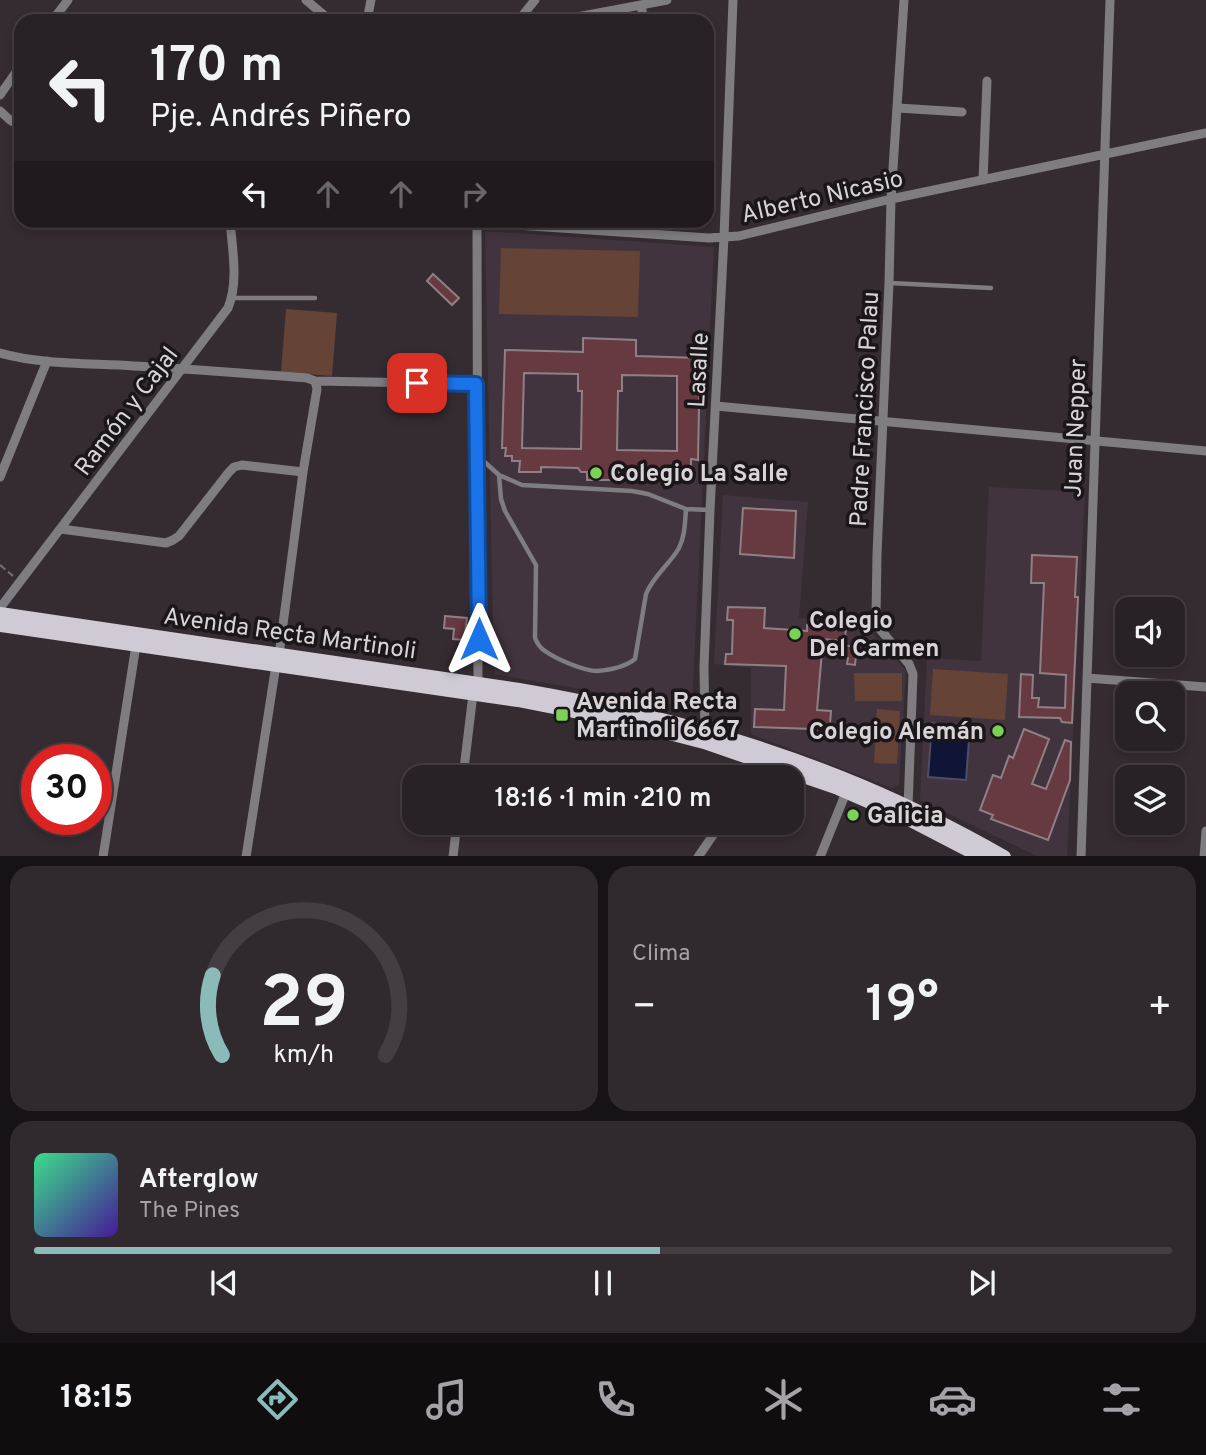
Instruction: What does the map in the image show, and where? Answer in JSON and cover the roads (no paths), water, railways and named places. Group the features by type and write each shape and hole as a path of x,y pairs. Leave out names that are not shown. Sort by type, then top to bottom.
{"main road":[{"name":"Avenida Recta Martinoli","path":"0,614 277,660 476,689 563,698 635,713 764,762 908,807 1004,856"},
{"name":"Avenida Recta Martinoli","path":"0,625 136,645 277,660"},
{"name":"Avenida Recta Martinoli","path":"704,737 771,752 849,787 982,856"}],"street":[{"path":"57,14 68,0"},
{"path":"306,0 323,14"},
{"path":"524,14 535,0"},
{"path":"593,14 667,0"},
{"name":"Lasalle","path":"704,737 710,510 733,0"},
{"name":"Padre Francisco Palau","path":"904,0 891,199 876,616 879,628 909,664 913,674 908,807"},
{"name":"Juan Nepper","path":"1081,856 1110,0"},
{"path":"641,5 643,14"},
{"path":"0,95 14,75"},
{"path":"983,180 986,81"},
{"path":"898,108 962,112"},
{"path":"0,111 14,122"},
{"name":"Alberto Nicasio","path":"564,228 709,238 740,236 891,199 1206,133"},
{"path":"230,228 234,286 232,298"},
{"path":"465,765 476,689 479,571 477,228"},
{"name":"Ramón y Cajal","path":"0,608 228,308 232,298"},
{"path":"0,353 47,361 183,368 307,378 314,381 476,384"},
{"path":"0,477 47,361"},
{"path":"246,856 317,388 314,381"},
{"path":"716,405 1206,452"},
{"path":"61,529 166,543 179,536 234,467 243,465 303,472"},
{"path":"103,856 136,645"},
{"path":"1087,678 1206,687"},
{"path":"820,856 849,787"},
{"path":"1204,856 1206,831"},
{"path":"453,856 455,835"},
{"path":"698,856 713,835"}],"lane":[{"path":"889,283 991,288"},
{"path":"232,298 315,298"},
{"path":"477,455 499,475 523,485 632,491 648,494 686,509 710,510"},
{"path":"499,475 505,511 536,565 535,638 544,651 590,670 621,667 635,659 646,594 649,586 678,551 683,538 686,509"}],"place":[{"name":"Colegio La Salle","path":"596,473"},
{"name":"Colegio Del Carmen","path":"795,634"},
{"name":"Avenida Recta Martinoli 6667","path":"562,715"},
{"name":"Colegio Alemán","path":"998,731"},
{"name":"Galicia","path":"853,815"}]}
